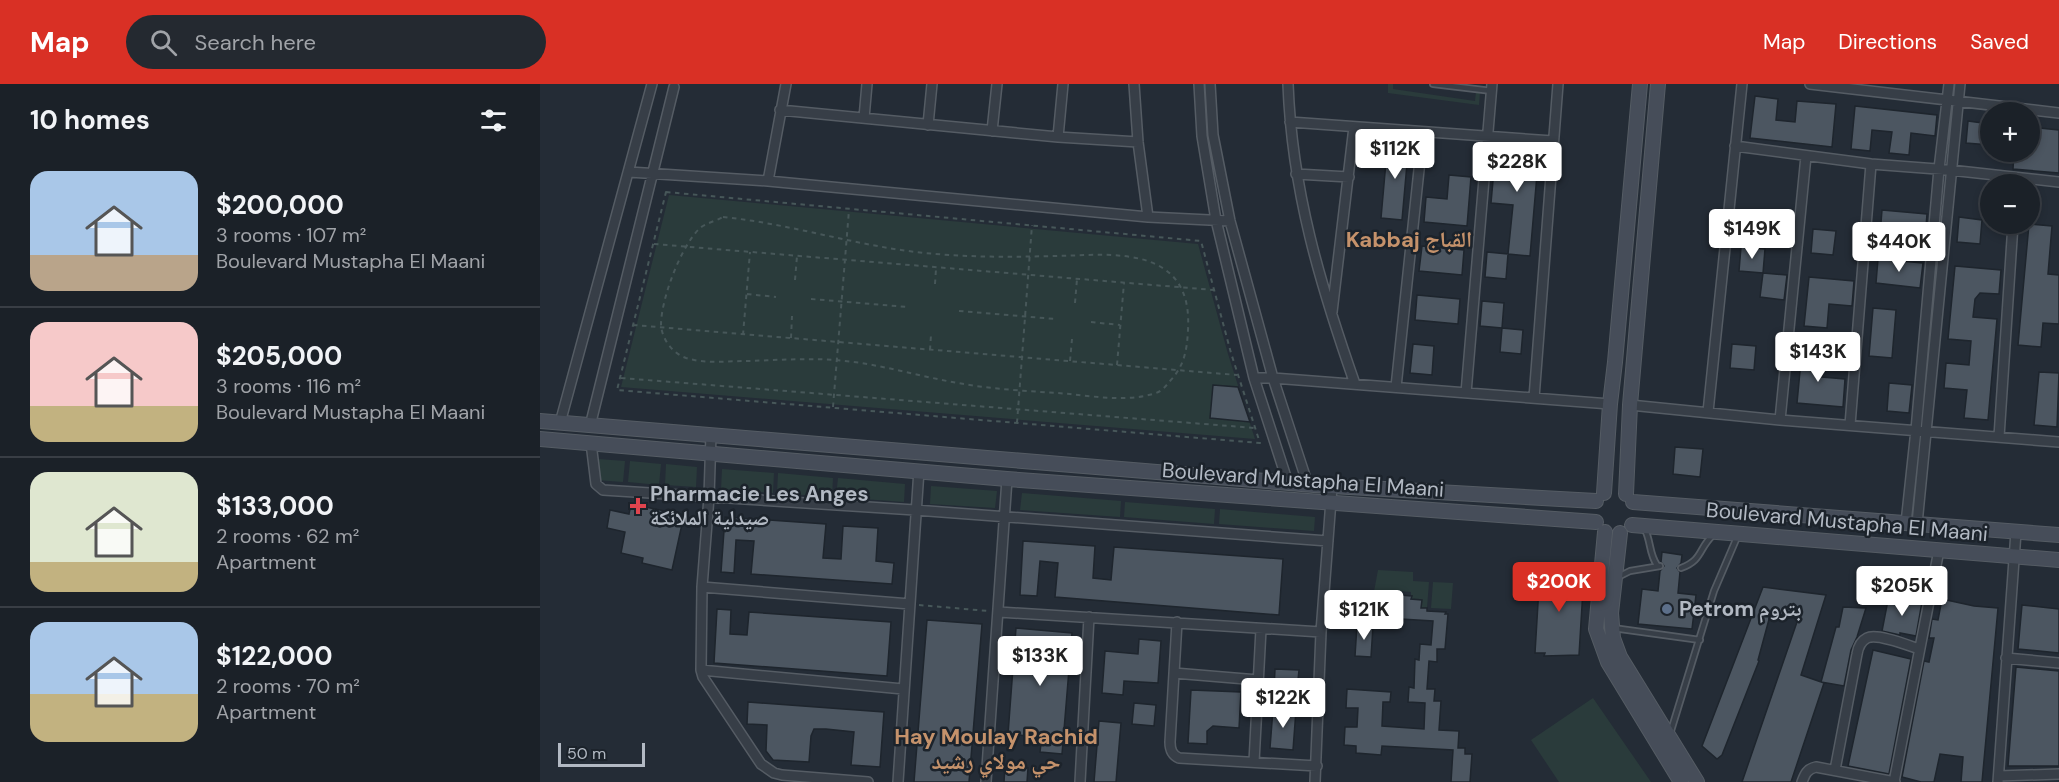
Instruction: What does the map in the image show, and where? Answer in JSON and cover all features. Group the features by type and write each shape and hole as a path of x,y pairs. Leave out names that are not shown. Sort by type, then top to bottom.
{"street":[{"path":"561,423 652,84"},
{"path":"768,182 786,84"},
{"path":"864,118 867,84"},
{"path":"928,125 932,84"},
{"path":"992,131 997,84"},
{"path":"1058,137 1063,84"},
{"path":"1134,84 1138,142 1148,217"},
{"path":"1199,84 1202,136 1216,220 1254,378 1288,483"},
{"path":"1210,84 1213,135 1230,221 1273,378 1308,485"},
{"path":"1288,84 1296,174 1311,244 1332,317 1355,384"},
{"path":"1534,399 1558,84"},
{"path":"1640,84 1616,362 1600,497 1593,512 1607,529 1614,579 1611,628 1620,657 1697,782"},
{"path":"1607,529 1637,525 1636,513 1630,498 1630,406 1658,84"},
{"path":"1708,412 1742,84"},
{"path":"1810,84 2059,113"},
{"path":"1912,524 1927,431 1940,293 1953,101 1949,84"},
{"path":"1912,524 1916,430 1939,169 1953,101 1960,84"},
{"path":"590,426 674,87"},
{"path":"1466,393 1492,87"},
{"path":"780,110 1058,137 1138,142"},
{"path":"1290,122 1553,141"},
{"path":"1332,317 1354,127"},
{"path":"1396,387 1423,132"},
{"path":"1735,147 1980,175"},
{"path":"1780,420 1806,156"},
{"path":"1850,425 1871,164"},
{"path":"629,172 768,182 1148,217 1230,221"},
{"path":"1296,174 1349,177"},
{"path":"2040,182 2059,182"},
{"path":"1999,437 2012,234"},
{"path":"1928,292 1940,293"},
{"path":"1254,378 1396,387 2059,442"},
{"path":"1610,405 1630,406"},
{"name":"Boulevard Mustapha El Maani","path":"540,421 1308,485 1462,494 1600,497"},
{"path":"711,434 702,586 701,670 703,677 761,764 768,770 782,775 868,782"},
{"name":"Boulevard Mustapha El Maani","path":"540,439 1007,479 1331,502 1607,529"},
{"path":"591,443 596,484 601,489 915,510 1006,519 1328,542"},
{"path":"898,782 919,470"},
{"path":"986,782 1007,479"},
{"path":"1316,782 1322,632 1332,486"},
{"path":"1600,497 1618,491 1630,498"},
{"path":"1461,513 1462,494"},
{"name":"Boulevard Mustapha El Maani","path":"1630,498 2059,535"},
{"name":"Boulevard Mustapha El Maani","path":"1637,525 2059,560"},
{"path":"1607,529 1596,629 1608,662 1681,782"},
{"path":"2016,532 1998,779 2059,774"},
{"path":"1802,782 1806,772 1816,766 1895,782 1939,550"},
{"path":"702,586 910,604"},
{"path":"999,612 1322,632"},
{"path":"1080,782 1089,617"},
{"path":"1177,622 1170,742 1170,748 1175,756 1317,766"},
{"path":"1254,762 1261,629"},
{"path":"1835,770 1857,654 1862,642 1868,637 1877,636 1919,649"},
{"path":"2006,658 2059,663"},
{"path":"701,670 903,689"},
{"path":"1174,673 1258,680"}],"lane":[{"path":"1433,84 1492,87"},
{"path":"1614,579 1630,571 1659,566 1653,559 1649,538 1637,525"},
{"path":"1681,568 1697,560 1710,537 1718,532"},
{"path":"1669,736 1714,591 1738,533"},
{"path":"1611,628 1700,639"}],"path":[{"path":"666,192 1032,225 1201,241 1238,375 1260,443 617,390 666,192"},
{"path":"833,408 849,209"},
{"path":"723,218 759,221 846,241 904,250 973,256 1030,257 1107,254 1147,260 1172,273 1183,288 1189,313 1187,349 1180,370 1160,392 1133,398 960,384 891,368 837,360 790,359 720,362 684,357 666,344 661,328 663,308 671,280 686,247 701,227 723,218"},
{"path":"1017,423 1032,225"},
{"path":"653,244 1214,290"},
{"path":"743,335 750,252"},
{"path":"795,280 797,256"},
{"path":"935,284 936,267"},
{"path":"1075,303 1077,279"},
{"path":"1117,365 1124,283"},
{"path":"747,294 777,297"},
{"path":"811,299 907,307"},
{"path":"959,311 1056,319"},
{"path":"791,339 792,316"},
{"path":"1091,322 1120,325"},
{"path":"633,326 1238,375"},
{"path":"930,350 931,335"},
{"path":"1070,361 1072,339"},
{"path":"620,378 1255,428"},
{"path":"910,604 999,612"}],"shaded area":[{"path":"1388,84 1393,84 1393,89 1475,101 1476,92 1480,92 1479,105 1388,93"},
{"path":"669,195 1198,244 1228,354 1255,439 621,387"},
{"path":"598,459 625,461 623,482 596,480"},
{"path":"630,461 661,464 659,485 628,482"},
{"path":"666,464 697,467 696,487 665,485"},
{"path":"722,469 774,473 773,493 721,489"},
{"path":"778,473 833,478 832,497 777,493"},
{"path":"838,478 905,484 904,502 836,497"},
{"path":"931,486 997,491 995,508 930,504"},
{"path":"1022,493 1121,501 1120,517 1020,510"},
{"path":"1125,502 1215,509 1214,524 1124,517"},
{"path":"1220,509 1315,517 1314,531 1219,524"},
{"path":"1378,570 1413,572 1413,581 1429,582 1427,608 1421,608 1421,600 1411,599 1411,592 1387,590 1386,598 1373,597"},
{"path":"1433,582 1453,583 1451,609 1431,608"},
{"path":"1593,698 1651,782 1559,782 1531,740"}],"building":[{"path":"1755,96 1778,99 1776,120 1795,122 1797,101 1836,104 1832,147 1750,138"},
{"path":"1855,106 1937,115 1935,136 1911,133 1909,155 1889,153 1892,132 1872,130 1870,151 1851,149"},
{"path":"1968,121 1980,123 1980,144 1966,143"},
{"path":"2040,128 2059,130 2059,173 2013,169 2013,162 2040,162"},
{"path":"1388,139 1409,141 1402,220 1381,218"},
{"path":"1496,147 1539,151 1530,256 1508,254 1513,205 1491,203"},
{"path":"1449,175 1471,177 1467,226 1424,222 1426,197 1447,199"},
{"path":"1882,210 1927,214 1925,239 1880,235"},
{"path":"1959,217 1980,220 1980,244 1957,242"},
{"path":"2040,225 2052,226 2048,274 2059,275 2059,324 2043,323 2041,347 2018,345 2028,234 2040,234"},
{"path":"1813,229 1836,231 1833,255 1811,253"},
{"path":"1422,246 1464,250 1462,275 1419,271"},
{"path":"1741,247 1765,249 1763,273 1739,271"},
{"path":"1487,252 1508,254 1506,279 1485,277"},
{"path":"1878,259 1923,263 1920,288 1876,283"},
{"path":"1955,266 2001,270 1999,294 1980,293 1975,299 1973,317 1997,319 1988,420 1964,418 1967,390 1944,388 1946,363 1969,365 1971,341 1948,339"},
{"path":"1763,273 1787,275 1784,300 1760,297"},
{"path":"1809,277 1854,281 1852,306 1829,304 1827,328 1804,326"},
{"path":"1417,295 1460,299 1458,324 1415,320"},
{"path":"1482,301 1504,303 1502,328 1480,326"},
{"path":"1873,308 1896,310 1892,358 1869,356"},
{"path":"1502,328 1523,330 1521,354 1500,352"},
{"path":"1413,344 1434,346 1432,375 1410,373"},
{"path":"1732,344 1756,346 1754,370 1730,368"},
{"path":"1802,350 1825,352 1822,377 1845,379 1843,407 1797,403"},
{"path":"2039,372 2059,373 2057,427 2034,425"},
{"path":"1889,383 1912,385 1909,413 1887,411"},
{"path":"1213,385 1238,387 1250,422 1210,418"},
{"path":"1675,447 1703,449 1700,477 1673,474"},
{"path":"631,504 684,515 672,570 642,563 643,558 621,553 625,532 607,528 610,510 629,514"},
{"path":"725,517 826,524 823,558 841,559 843,526 878,528 876,561 894,563 892,584 751,574 754,541 736,540 734,573 721,572"},
{"path":"1023,541 1095,546 1093,578 1111,580 1114,547 1283,559 1279,615 1055,597 1058,563 1040,561 1037,596 1020,595"},
{"name":"Petrom بتروم","path":"1662,552 1682,555 1681,563 1677,568 1680,572 1678,593 1696,595 1692,629 1638,624 1642,589 1658,591 1660,571 1664,566 1661,562"},
{"path":"1540,570 1584,573 1579,655 1544,656 1545,653 1535,653"},
{"path":"1763,587 1826,595 1801,675 1824,683 1791,782 1742,782 1798,619 1771,612 1759,661 1722,755 1717,759 1702,746"},
{"path":"1387,594 1412,596 1411,599 1422,600 1421,608 1427,608 1427,611 1448,614 1445,649 1437,649 1437,662 1429,661 1427,689 1435,689 1434,701 1441,701 1439,730 1459,731 1458,748 1465,748 1465,754 1472,754 1470,782 1451,782 1453,750 1382,746 1381,755 1356,753 1356,746 1344,745 1345,727 1357,727 1358,708 1346,708 1347,689 1391,692 1390,702 1383,702 1382,726 1424,729 1425,703 1408,702 1409,687 1414,688 1415,659 1419,660 1420,644 1431,645 1433,621 1368,617 1369,604 1375,605 1375,597 1386,598"},
{"path":"1896,598 1922,602 1916,636 1882,631 1888,600 1895,601"},
{"path":"1942,599 1974,606 1998,608 1982,782 1961,782 1963,757 1940,754 1934,782 1921,782 1902,777 1924,661 1929,662 1934,638 1929,638 1932,619 1938,620"},
{"path":"2022,605 2059,609 2059,653 2018,649"},
{"path":"1843,607 1866,608 1851,650 1844,686 1821,682"},
{"path":"717,609 731,610 730,634 747,635 749,612 891,622 887,676 714,663"},
{"path":"927,620 982,624 969,782 914,782"},
{"path":"1357,625 1373,626 1371,657 1355,656"},
{"path":"1016,628 1072,633 1062,754 1040,752 1041,744 1038,737 1008,734"},
{"path":"1139,639 1161,641 1158,683 1124,681 1123,695 1102,693 1105,651 1138,654"},
{"path":"1873,650 1911,659 1889,774 1848,766"},
{"path":"2016,667 2059,671 2059,766 2008,766"},
{"path":"1275,669 1299,670 1297,690 1274,689"},
{"path":"1191,690 1241,692 1239,728 1213,726 1207,731 1207,744 1188,743"},
{"path":"748,702 884,712 880,767 851,765 854,732 826,729 814,729 811,736 809,762 773,760 766,751 767,725 747,724"},
{"path":"1134,703 1156,705 1154,726 1132,724"},
{"path":"1273,709 1296,710 1293,750 1270,748"},
{"path":"1099,721 1121,723 1116,782 1094,782"},
{"path":"1005,766 1028,768 1027,782 1004,782"}],"place":[{"name":"Pharmacie Les Anges صيدلية الملائكة","path":"638,506"},
{"name":"Petrom بتروم","path":"1667,609"}],"district":[{"name":"Kabbaj القباج","path":"1409,239"},
{"name":"Hay Moulay Rachid حي مولاي رشيد","path":"996,748"}]}
